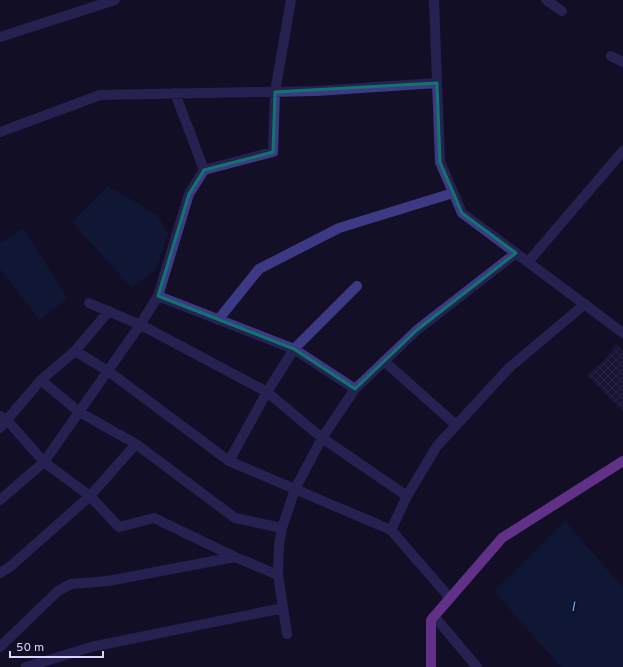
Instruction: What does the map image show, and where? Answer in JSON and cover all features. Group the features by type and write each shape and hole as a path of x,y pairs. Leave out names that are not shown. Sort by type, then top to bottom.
{"main road":[{"path":"431,667 431,620 502,538 623,461"}],"street":[{"path":"0,37 115,0"},
{"path":"0,500 44,462 140,325 158,296 189,194 204,170 273,152 275,92 291,0"},
{"path":"434,0 440,162 462,213 623,333"},
{"path":"546,0 562,11"},
{"path":"611,56 623,62"},
{"path":"0,132 100,94 316,91 437,83"},
{"path":"175,93 204,170"},
{"path":"528,262 623,151"},
{"path":"218,320 259,269 339,228 453,193"},
{"path":"287,634 277,560 282,528 295,489 322,438 355,389 384,361 417,330 516,253"},
{"path":"229,461 267,392 294,349 357,286"},
{"path":"158,296 294,349 355,389"},
{"path":"89,303 140,325 267,392 322,438 407,496"},
{"path":"391,530 407,496 437,446 510,367 585,304"},
{"path":"0,428 4,418 42,380 76,351 109,311"},
{"path":"76,351 108,371 229,461 391,530 450,598"},
{"path":"384,361 456,425"},
{"path":"42,380 79,412 136,444 235,518 282,528"},
{"path":"4,418 44,462 90,496 119,527 154,518 278,575"},
{"path":"0,573 11,566 90,496 136,444"},
{"path":"0,647 58,591 71,584 108,581 236,557"},
{"path":"26,667 91,647 283,608"},
{"path":"434,616 477,667"}],"highlighted area":[{"path":"437,83 440,162 462,213 516,253 417,330 355,389 294,349 158,296 189,194 204,170 273,152 275,92"}],"water":[{"path":"108,186 157,215 168,233 156,269 132,288 72,222"},
{"path":"24,229 67,298 40,320 0,269 0,243"},
{"name":"l","path":"565,521 623,588 623,667 561,667 494,591"}],"building":[{"path":"616,344 623,351 623,412 587,375 605,360"}]}
